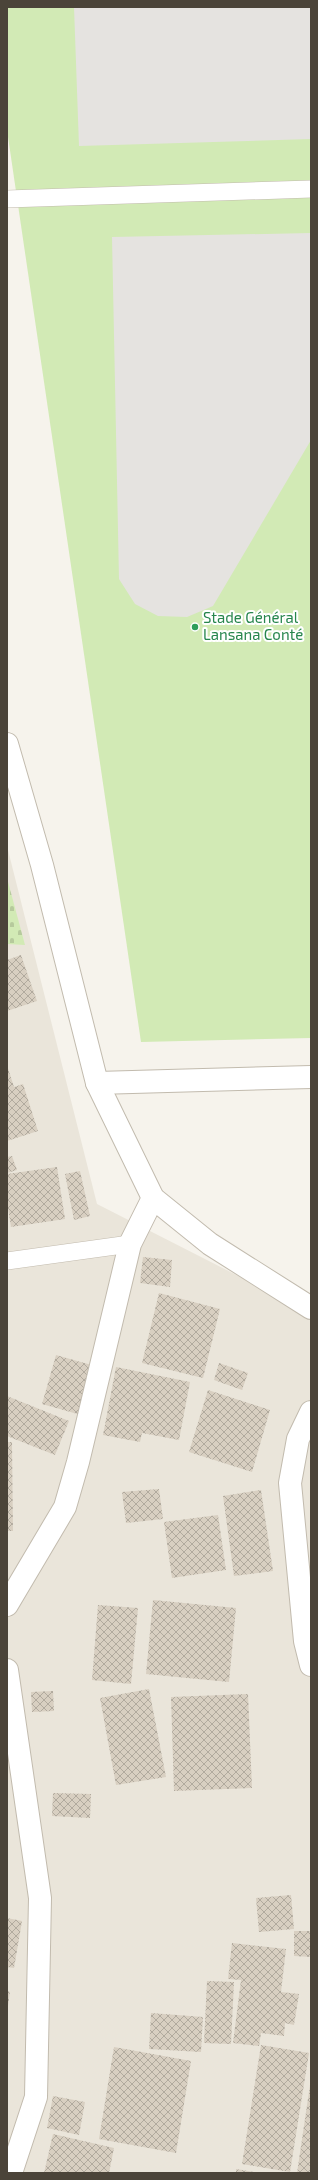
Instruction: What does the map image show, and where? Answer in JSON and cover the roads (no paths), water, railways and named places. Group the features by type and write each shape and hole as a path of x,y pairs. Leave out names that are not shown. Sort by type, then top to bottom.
{"street":[{"path":"7,744 42,865 97,1083 153,1198 210,1244 311,1308"},
{"path":"97,1083 311,1077"},
{"path":"7,1605 66,1507 130,1244 153,1198"},
{"path":"311,1412 298,1439 290,1483 305,1642 311,1664"},
{"path":"7,1670 40,1898 36,2096 11,2173"}],"lane":[{"path":"7,199 311,189"},
{"path":"7,1261 130,1244"}],"place":[{"name":"Stade Général Lansana Conté","path":"195,627"}]}
